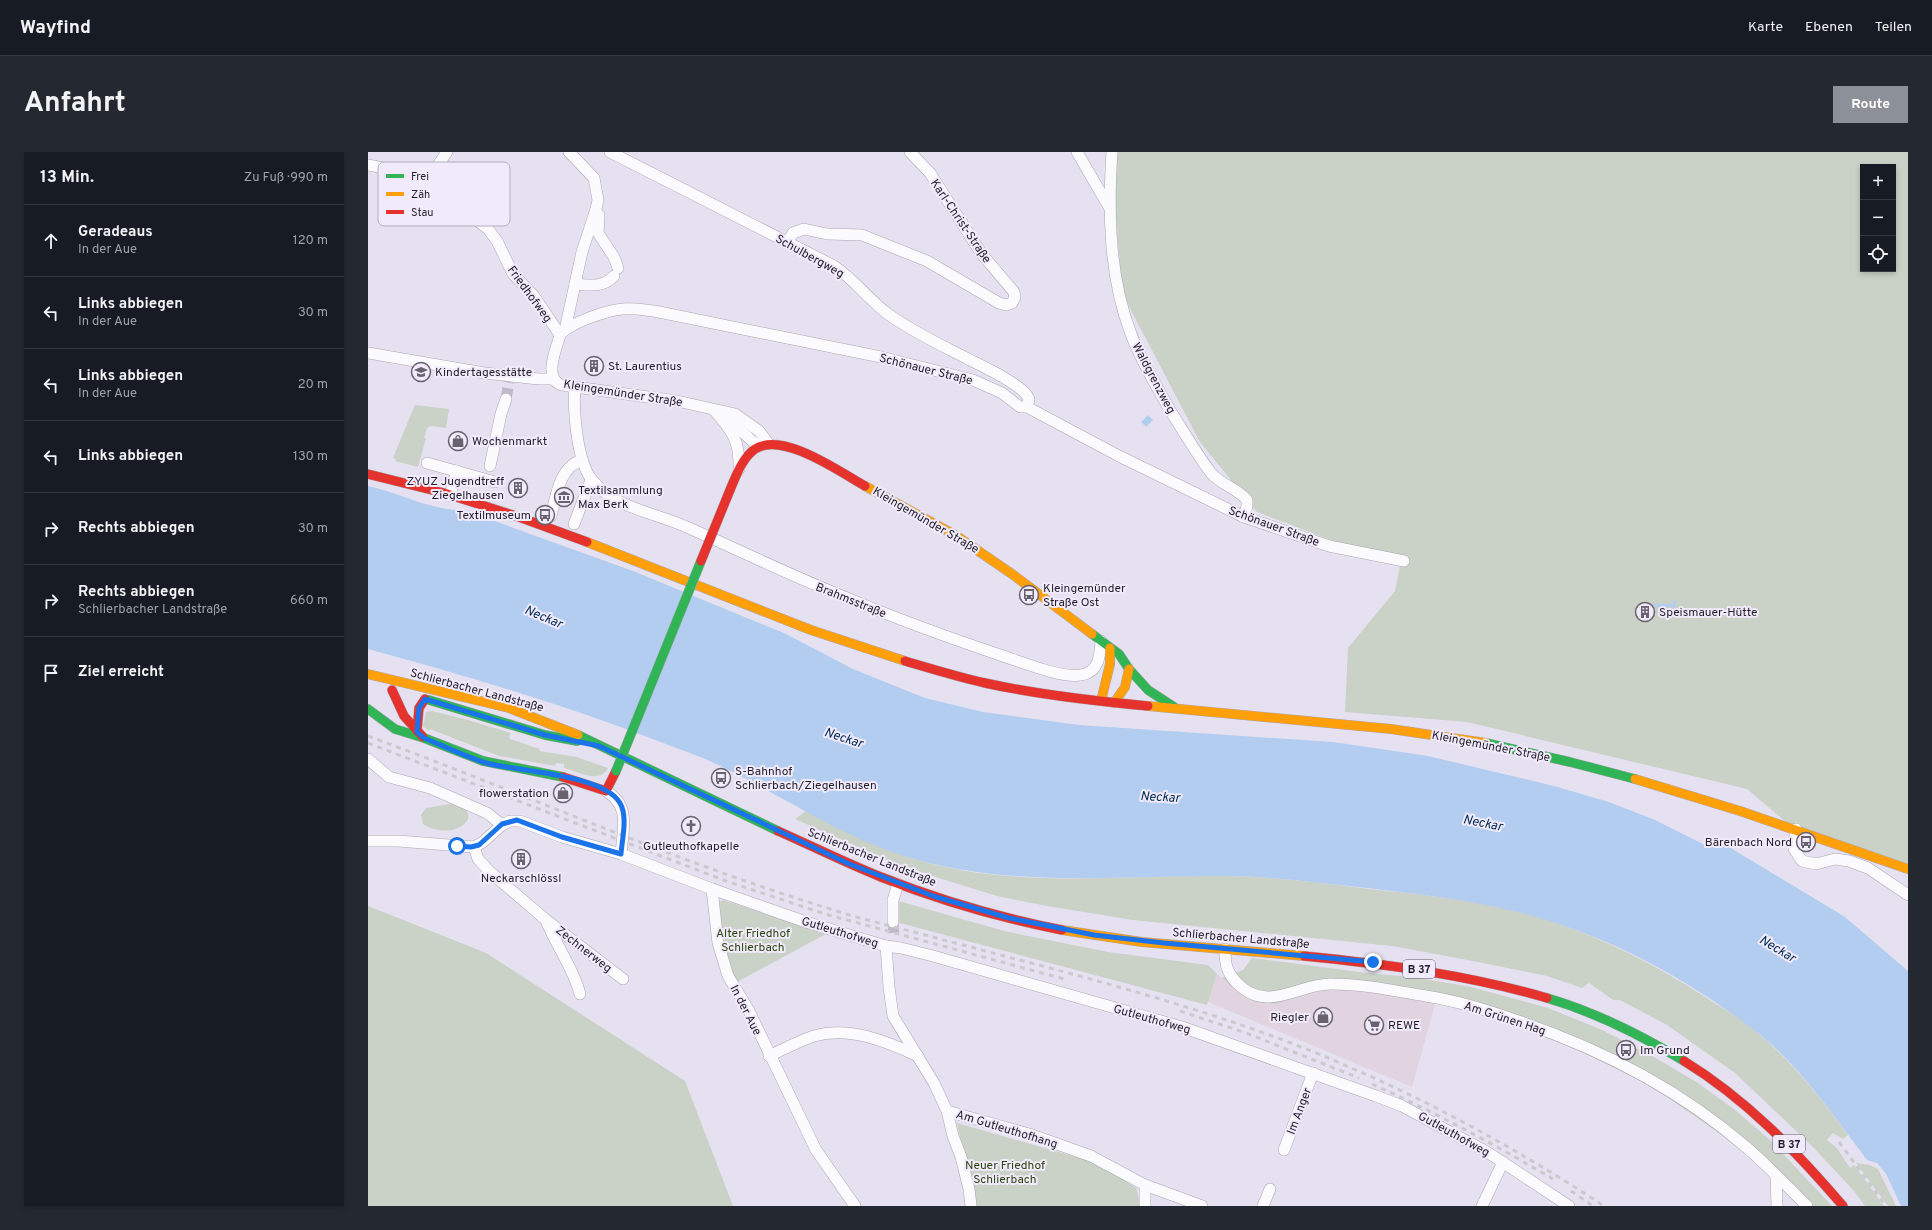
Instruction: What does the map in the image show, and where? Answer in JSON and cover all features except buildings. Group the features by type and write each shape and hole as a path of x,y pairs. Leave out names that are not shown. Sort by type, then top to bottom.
{"main road":[{"path":"368,709 390,726 403,732 424,738 490,764 565,777 606,791 616,771 739,469 745,458 763,445"},
{"name":"Kleingemünder Straße","path":"763,445 787,446 803,452 955,535 1012,574 1106,645 1123,659 1128,669 1148,690 1177,709"},
{"name":"Kleingemünder Straße","path":"368,474 450,496 553,529 808,629 884,655 990,684 1114,703 1366,726 1452,737 1576,762 1689,795 1796,829 1908,869"},
{"path":"1101,701 1110,664 1106,645"},
{"path":"1114,703 1125,691 1128,682 1128,669"},
{"name":"Schlierbacher Landstraße","path":"368,674 504,707 556,724 818,850 898,884 1009,918 1076,932 1164,943 1373,962 1425,970 1512,988 1588,1012 1616,1024 1697,1069 1726,1090 1768,1124 1800,1155 1843,1206"},
{"path":"387,700 392,690 393,680"},
{"name":"Schlierbacher Landstraße","path":"380,688 405,694"},
{"path":"392,690 401,713 424,738"},
{"name":"Schlierbacher Landstraße","path":"417,732 419,708 422,698 545,735 599,746"},
{"path":"385,712 390,726"}],"street":[{"path":"440,162 448,152"},
{"path":"554,379 552,367 575,284 582,252 597,205 597,188 594,178 569,152"},
{"name":"Schulbergweg","path":"610,152 844,272 881,308 900,323 1021,389 1028,396 1029,404 1027,407"},
{"name":"Karl-Christ-Straße","path":"787,242 793,233 800,230 826,234 862,235 928,261 999,303 1006,305 1012,303 1015,300 1014,292 981,253 930,173 910,152"},
{"name":"Waldgrenzweg","path":"1077,152 1111,211"},
{"name":"Waldgrenzweg","path":"1112,152 1110,193 1114,261 1124,314 1131,335 1149,374 1200,458 1220,482 1242,495 1247,500 1247,508 1244,517"},
{"path":"368,165 378,167"},
{"path":"575,284 598,285 606,283 616,272 614,257 598,233 600,209 597,205"},
{"name":"Friedhofweg","path":"484,226 497,241 511,271 534,296 562,333"},
{"name":"Schönauer Straße","path":"562,333 613,311 633,309 654,311 936,369 981,383 1002,393 1020,407 1027,407 1119,456 1244,517 1329,546 1404,561"},
{"name":"Kleingemünder Straße","path":"368,353 510,379 554,379 560,384 575,387 698,405 714,410 763,445"},
{"name":"Brahmsstraße","path":"575,387 574,404 582,460 585,470 591,480 605,493 622,502 672,520 804,580 898,618 1006,657 1061,673 1081,676 1094,670 1106,645"},
{"path":"490,466 501,414 506,399"},
{"path":"714,410 732,431 737,440 740,452 739,469"},
{"path":"551,516 561,480 568,469 577,461 582,460"},
{"path":"427,463 495,482"},
{"path":"450,496 457,471"},
{"path":"574,524 591,480"},
{"path":"368,759 389,777 430,788 487,813 502,824"},
{"path":"606,791 615,797 623,812 621,854"},
{"path":"368,841 398,841 474,847 484,842 502,824 513,820 520,821 562,837 621,854 712,889"},
{"path":"1796,829 1794,849 1802,861 1816,864 1837,859 1849,861 1868,868 1908,895"},
{"name":"Zechnerweg","path":"474,847 478,858 485,868 545,919 623,979"},
{"path":"893,922 893,900 898,884"},
{"name":"Gutleuthofweg","path":"712,889 806,922 892,941 901,948 1182,1027 1313,1073 1402,1106 1503,1162 1569,1206"},
{"name":"In der Aue","path":"712,889 718,943 726,971 748,1009 769,1056 816,1150 855,1206"},
{"name":"Zechnerweg","path":"545,919 553,938 573,970 580,994"},
{"name":"Am Gutleuthofhang","path":"892,941 889,987 893,1016 934,1083 947,1111 1029,1134 1091,1156 1145,1185 1202,1206"},
{"name":"Am Grünen Hag","path":"1225,949 1225,964 1229,974 1242,988 1257,995 1279,997 1313,986 1333,984 1429,996 1480,1008 1580,1043 1631,1068 1670,1091 1735,1138 1776,1175 1807,1206"},
{"path":"889,987 893,975 895,954"},
{"path":"769,1056 814,1036 835,1032 859,1035 891,1043 918,1056"},
{"name":"Im Anger","path":"1284,1150 1313,1073"},
{"path":"947,1111 953,1136 961,1157 968,1183 971,1206"},
{"path":"1482,1206 1503,1162"},
{"path":"1776,1175 1777,1206"},
{"path":"1145,1185 1145,1206"},
{"path":"1263,1206 1270,1189"}],"shaded area":[{"path":"1217,974 1246,998 1319,989 1347,988 1436,1001 1412,1087 1208,1002"}],"green space":[{"path":"1111,152 1908,152 1908,869 1805,838 1747,789 1467,722 1345,712 1348,648 1395,591 1400,566 1257,512 1200,442 1122,293"},
{"path":"415,405 449,409 446,428 431,426 427,428 424,438 426,438 418,467 395,461 396,459 393,458"},
{"path":"432,711 511,733 509,736 510,739 540,749 539,751 577,757 608,768 599,776 588,776 564,768 564,764 556,763 555,766 499,756 430,729 429,731 423,726 426,712"},
{"path":"450,804 466,810 468,819 464,824 454,830 441,830 428,827 423,824 421,815 426,808"},
{"path":"806,811 860,838 901,855 953,869 1030,877 1110,878 1227,876 1281,879 1461,900 1515,911 1566,926 1639,958 1685,984 1727,1010 1771,1044 1806,1081 1848,1135 1843,1139 1833,1133 1827,1140 1837,1148 1850,1168 1854,1165 1884,1206 1865,1206 1854,1191 1813,1147 1735,1073 1667,1025 1620,1000 1613,1000 1589,983 1582,988 1547,976 1392,946 1133,920 997,896 929,875 883,858 795,819"},
{"name":"Alter Friedhof Schlierbach","path":"723,900 826,934 737,982 728,963 723,943 720,902"},
{"path":"895,900 1004,931 1108,952 1208,965 1217,974 1207,1005 896,922"},
{"path":"368,906 486,953 685,1081 733,1206 368,1206"},
{"path":"1252,958 1367,973 1413,977 1471,987 1548,1008 1602,1030 1654,1057 1698,1083 1735,1110 1770,1140 1832,1206 1800,1206 1767,1171 1719,1133 1651,1086 1562,1042 1436,1001 1348,988 1319,989 1276,1004 1256,1002 1246,998 1222,978 1243,970"},
{"name":"Neuer Friedhof Schlierbach","path":"957,1123 1097,1163 1136,1188 1141,1206 975,1206"},
{"path":"1856,1163 1870,1165 1878,1169 1896,1206 1888,1206"}],"water":[{"path":"1148,415 1153,420 1146,427 1141,422"},
{"name":"Neckar","path":"368,486 440,508 464,510 633,571 786,634 853,669 925,698 983,712 1079,725 1333,742 1428,756 1554,786 1609,802 1655,820 1705,845 1729,847 1845,917 1908,971 1908,1206 1901,1206 1886,1174 1877,1163 1867,1160 1801,1074 1771,1044 1727,1010 1699,991 1640,958 1578,930 1513,911 1477,903 1367,888 1276,878 1239,876 1106,878 1030,877 992,874 918,860 862,840 835,827 757,784 703,758 540,699 368,649"}],"waterway":[{"path":"1654,605 1674,606 1675,601"}],"tunnel":[{"path":"506,399 509,382"},
{"path":"893,922 894,937"}],"railway":[{"path":"368,736 652,847 835,911 1081,976 1165,1000 1294,1044 1341,1063 1432,1106 1519,1153 1604,1206"},
{"path":"368,743 726,881 825,914 1068,980"},
{"path":"1180,1011 1246,1033 1359,1078"},
{"path":"1372,1084 1464,1129 1553,1179"},
{"path":"1839,1142 1886,1206"},
{"path":"1571,1191 1593,1206"}],"traffic: fast":[{"path":"616,771 701,561"},
{"path":"1092,634 1119,654 1129,669 1148,690 1174,707"},
{"path":"429,700 545,735 577,741"},
{"path":"368,709 395,729 424,738 483,761 563,777"},
{"path":"578,735 778,831"},
{"path":"1486,743 1570,762 1635,779"},
{"path":"1547,998 1600,1017 1651,1042 1684,1061"}],"traffic: slow":[{"path":"865,486 955,535 1012,574 1092,634"},
{"path":"587,542 811,630 905,661"},
{"path":"1101,701 1110,664 1110,648"},
{"path":"1114,703 1125,687 1129,669"},
{"path":"368,674 509,708 578,735"},
{"path":"1148,706 1391,729 1486,743"},
{"path":"1635,779 1740,811 1908,869"},
{"path":"1062,930 1142,942 1304,956"}],"traffic: jam":[{"path":"730,490 746,457 755,449 766,445 780,445 795,449 826,463 865,486"},
{"path":"368,474 444,493 519,517 587,542"},
{"path":"701,561 730,490"},
{"path":"905,661 985,683 1026,691 1148,706"},
{"path":"392,690 404,716 423,737"},
{"path":"417,731 419,708 425,699"},
{"path":"563,777 606,791 616,771"},
{"path":"778,831 868,872 925,893 993,914 1062,930"},
{"path":"1304,956 1427,971 1487,983 1547,998"},
{"path":"1684,1061 1728,1092 1769,1127 1807,1165 1843,1206"}],"place":[{"name":"St. Laurentius","path":"594,366"},
{"name":"Kindertagesstätte","path":"421,372"},
{"name":"Wochenmarkt","path":"458,441"},
{"name":"ZYUZ Jugendtreff Ziegelhausen","path":"518,488"},
{"name":"Textilsammlung Max Berk","path":"564,497"},
{"name":"Textilmuseum","path":"545,515"},
{"name":"Kleingemünder Straße Ost","path":"1029,595"},
{"name":"Speismauer-Hütte","path":"1645,612"},
{"name":"S-Bahnhof Schlierbach/Ziegelhausen","path":"721,778"},
{"name":"flowerstation","path":"563,793"},
{"name":"Gutleuthofkapelle","path":"691,826"},
{"name":"Bärenbach Nord","path":"1806,842"},
{"name":"Neckarschlössl","path":"521,859"},
{"name":"Riegler","path":"1323,1017"},
{"name":"REWE","path":"1374,1025"},
{"name":"Im Grund","path":"1626,1050"}],"route":[{"path":"457,846 474,847 479,845 502,824 517,820 552,834 621,854 624,822 623,812 620,802 615,797 594,786 565,777 490,764 424,738 417,732 417,716 419,708 425,699 545,735 599,746 702,796 847,863 898,884 972,908 1009,918 1094,935 1164,943 1373,962"}]}
